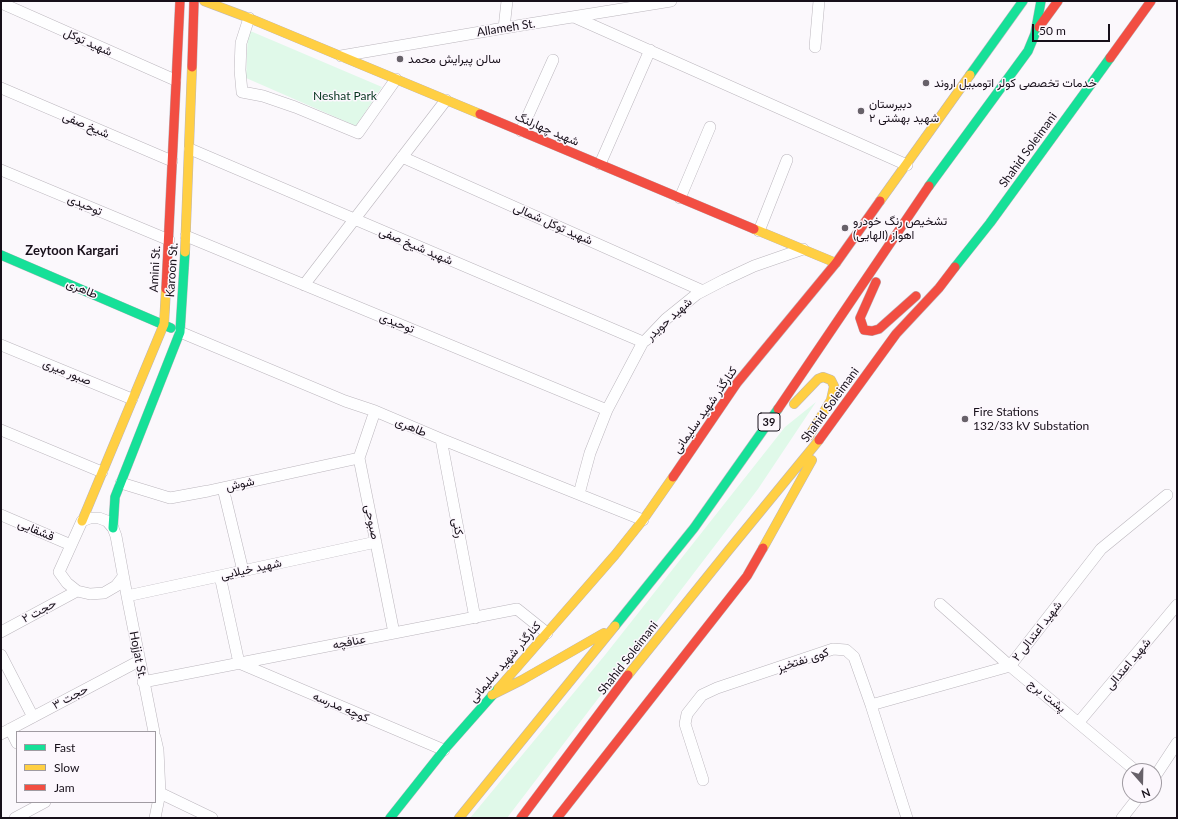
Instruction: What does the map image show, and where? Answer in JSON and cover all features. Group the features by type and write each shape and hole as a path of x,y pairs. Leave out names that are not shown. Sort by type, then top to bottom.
{"main road":[{"name":"Amini St.","path":"82,521 102,472 141,403 164,324 180,1"},
{"name":"Karoon St.","path":"113,528 115,497 121,483 141,403 180,332 190,149 194,1"},
{"path":"204,1 249,18"},
{"path":"221,1 249,18"},
{"name":"کنارگذر شهید سلیمانی","path":"390,818 444,750 615,555 643,520 738,383 836,263 1023,1"},
{"name":"39","path":"459,818 694,528 779,408 932,182 1028,51 1035,34 1041,1"},
{"name":"39","path":"1035,34 1058,1"},
{"name":"Shahid Soleimani","path":"521,818 628,676 827,431 896,334 939,288 990,223 1151,1"},
{"name":"شهید چهارلنگ","path":"249,18 836,263"},
{"path":"912,211 875,284 860,318 860,323 864,330 872,331 879,329 927,287 948,276"},
{"name":"طاهری","path":"1,255 180,332"},
{"path":"746,455 814,383 823,377 831,380 834,386 831,400 772,498"},
{"path":"557,818 747,576 827,431"},
{"path":"492,696 614,627"}],"street":[{"path":"504,28 507,1"},
{"name":"Allameh St.","path":"341,56 671,1"},
{"path":"815,47 819,1"},
{"name":"شهید توکل","path":"1,3 175,80"},
{"path":"574,17 906,165"},
{"path":"249,18 241,43 240,70 242,92 263,96 358,133 396,79"},
{"path":"600,164 650,50"},
{"path":"521,131 553,60"},
{"name":"شیخ صفی","path":"1,88 172,161"},
{"path":"304,285 446,100"},
{"path":"680,198 710,127"},
{"name":"شهید شیخ صفی","path":"190,149 643,342"},
{"name":"شهید توکل شمالی","path":"402,157 703,291"},
{"path":"759,231 787,160"},
{"name":"توحیدی","path":"1,170 169,240"},
{"name":"توحیدی","path":"186,236 607,410"},
{"name":"شهید حویدر","path":"580,494 590,453 607,410 643,342 666,318 697,294 754,266 803,249"},
{"name":"طاهری","path":"180,332 345,401 374,411 643,520"},
{"name":"صبور میری","path":"1,346 141,403"},
{"name":"صبوحی","path":"374,411 359,458 394,633"},
{"path":"1,430 102,472"},
{"name":"رکنی","path":"441,439 475,618"},
{"name":"شوش","path":"121,483 170,498 359,458"},
{"path":"223,488 243,571"},
{"name":"شهید اعتدالی ۲","path":"871,705 1010,666 1100,549 1167,495"},
{"name":"قشقایی","path":"1,515 71,545"},
{"path":"90,518 99,518 107,521 113,528 116,536 123,577 116,586 104,592 90,594 77,591 66,583 60,572 82,521 90,518"},
{"name":"شهید خیلایی","path":"127,596 376,542"},
{"path":"220,576 239,663"},
{"name":"Hojjat St.","path":"123,577 154,731"},
{"name":"حجت ۲","path":"1,632 77,591"},
{"name":"پشت برج","path":"940,604 1010,666 1127,763"},
{"name":"شهید اعتدالی","path":"1079,722 1177,605"},
{"name":"عنافچه","path":"143,682 517,609 547,633"},
{"name":"کوی نفتخیز","path":"703,780 685,724 687,714 702,695 717,688 833,649 846,650 854,657 907,818"},
{"path":"1,655 33,717"},
{"name":"حجت ۳","path":"6,731 140,661"},
{"name":"کوچه مدرسه","path":"239,663 444,750"},
{"path":"6,731 16,742"},
{"path":"1162,766 1177,743"},
{"path":"155,818 160,793 156,750"},
{"path":"160,793 212,818"},
{"path":"15,818 43,803"},
{"path":"1122,818 1134,803"}],"green space":[{"name":"Neshat Park","path":"248,30 382,87 356,126 246,78"},
{"path":"816,402 758,489 507,818 470,818 605,655 785,427"}],"traffic: fast":[{"path":"970,75 1023,1"},
{"path":"929,186 1028,51 1035,34 1041,1"},
{"path":"955,267 990,223 1110,58"},
{"path":"113,528 115,497 180,332 185,252"},
{"path":"1,255 171,328"},
{"path":"615,626 694,528 778,409"},
{"path":"390,818 444,750 498,689"}],"traffic: slow":[{"path":"204,1 249,18 480,114"},
{"path":"185,252 192,67"},
{"path":"880,201 970,75"},
{"path":"754,229 836,263"},
{"path":"82,521 164,324 166,289"},
{"path":"794,404 818,379 823,377 831,380 834,386 831,400 809,436"},
{"path":"628,675 819,440"},
{"path":"763,548 812,460"},
{"path":"498,689 615,555 643,520 673,477"},
{"path":"459,818 615,626"},
{"path":"492,695 522,680 604,633"}],"traffic: jam":[{"path":"166,289 180,1"},
{"path":"192,67 194,1"},
{"path":"1039,27 1058,1"},
{"path":"1110,58 1151,1"},
{"path":"480,114 754,229"},
{"path":"778,409 929,186"},
{"path":"673,477 737,383 836,263 880,201"},
{"path":"819,440 896,334 939,288 955,267"},
{"path":"876,282 860,318 864,330 872,331 879,329 916,296"},
{"path":"557,818 747,576 763,548"},
{"path":"521,818 628,675"}],"place":[{"name":"سالن پیرایش محمد","path":"400,59"},
{"name":"خدمات تخصصی کولر اتومبیل اروند","path":"926,83"},
{"name":"دبیرستان شهید بهشتی ۲","path":"861,111"},
{"name":"تشخیص رنگ خودرو اهواز (الهایی)","path":"845,228"},
{"name":"Fire Stations 132/33 kV Substation","path":"965,419"}],"district":[{"name":"Zeytoon Kargari","path":"72,251"}]}
